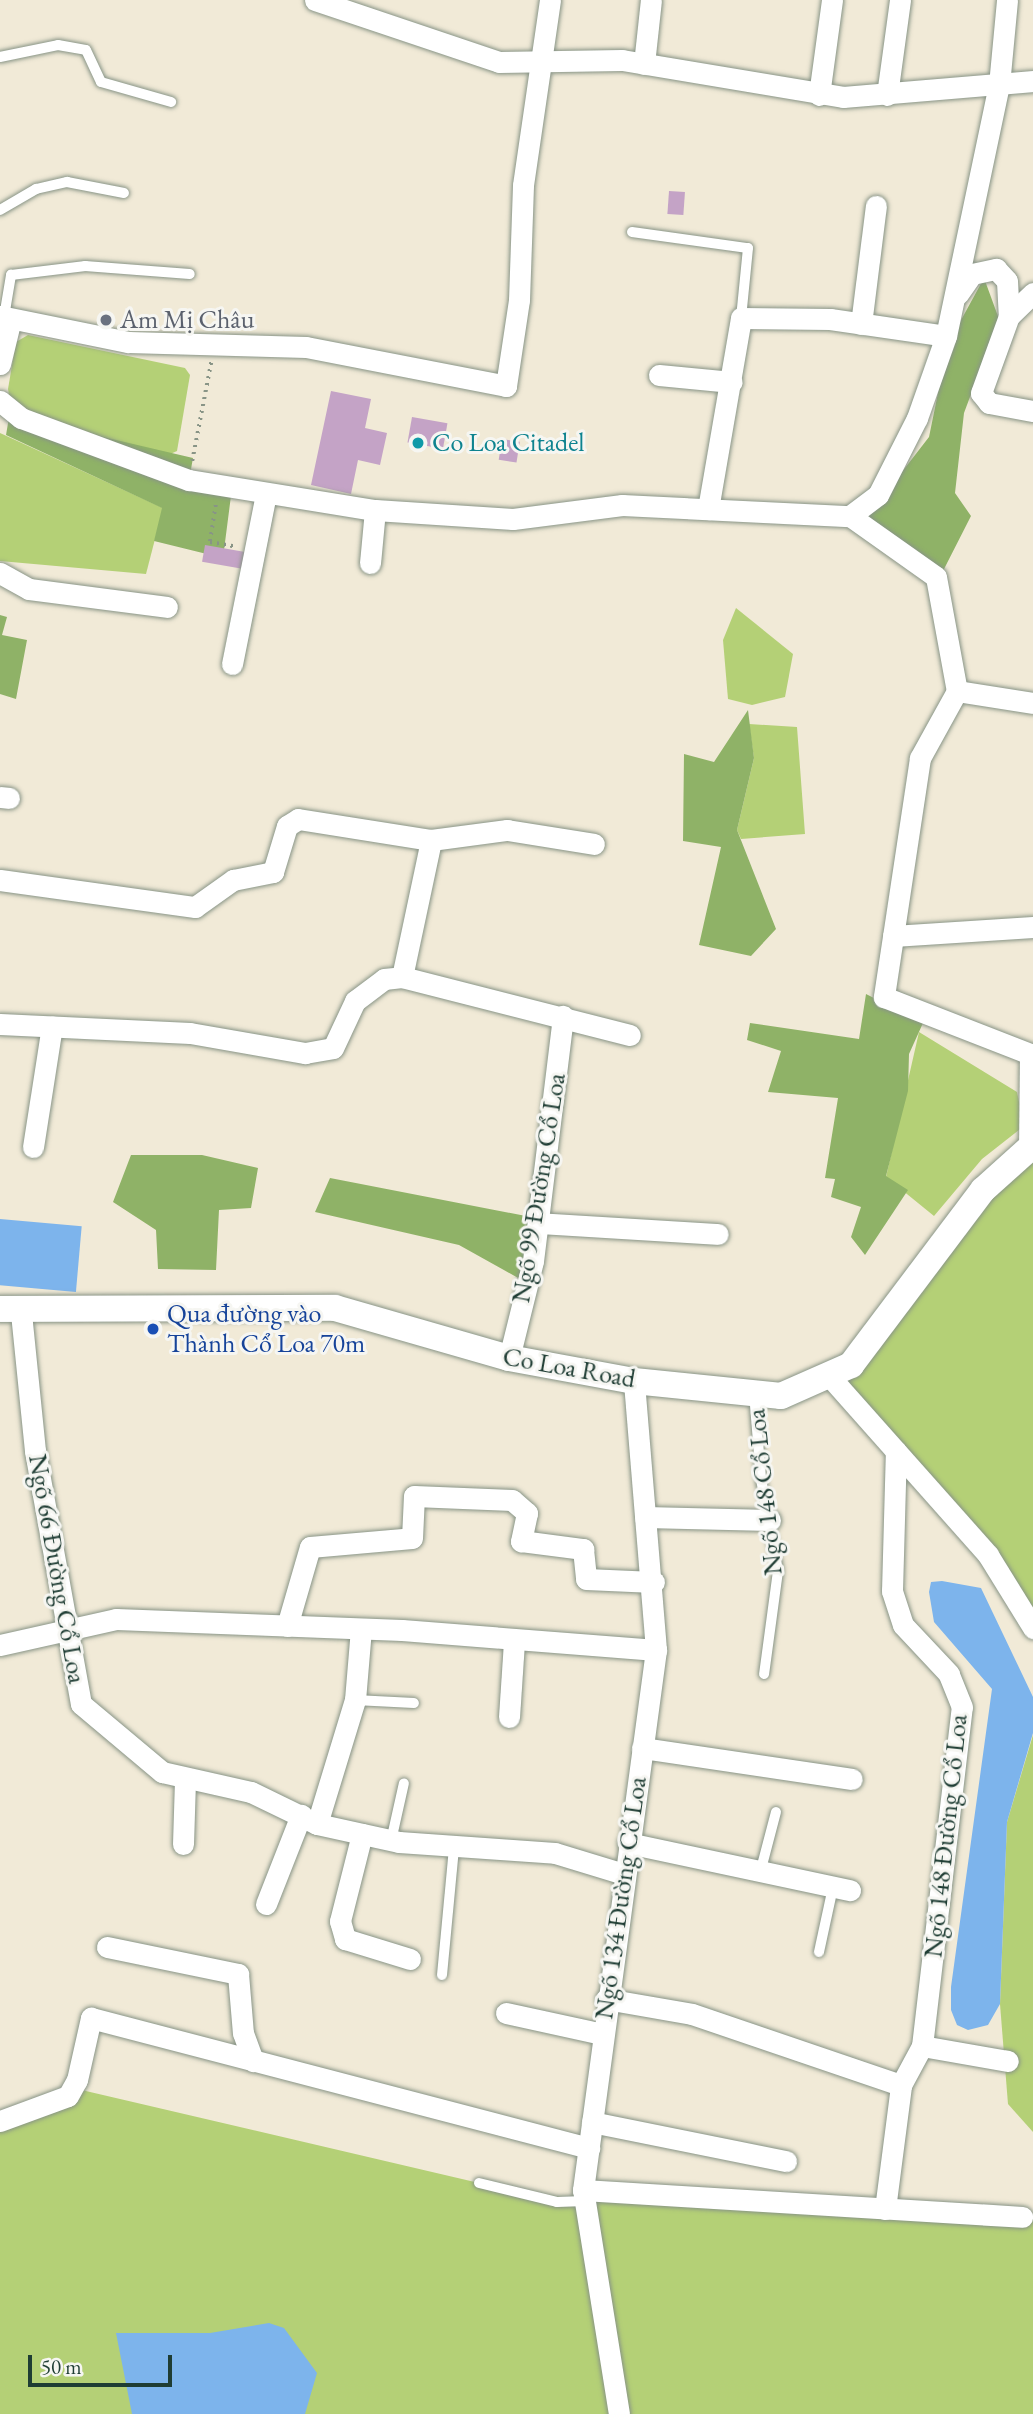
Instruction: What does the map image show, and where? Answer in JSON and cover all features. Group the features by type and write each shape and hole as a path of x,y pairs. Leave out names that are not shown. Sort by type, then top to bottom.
{"street":[{"path":"315,0 499,62 539,59 644,64 819,95 887,95 1033,81"},
{"path":"0,364 5,317 128,342 306,347 506,386 539,59 550,0"},
{"path":"644,64 651,0"},
{"path":"819,95 832,0"},
{"path":"887,95 900,0"},
{"path":"850,516 878,495 917,418 946,336 999,85 1006,0"},
{"path":"861,324 876,206"},
{"path":"953,301 972,274 996,269 1007,281 1009,316"},
{"path":"1033,293 1009,316 991,355 982,400 1033,411"},
{"path":"708,509 741,318 861,324 946,336"},
{"path":"659,375 732,382"},
{"path":"0,401 21,418 188,480 375,510 513,519 622,505 850,516 936,577 957,691 920,758 884,997 1030,1054 1031,1146"},
{"path":"232,664 266,494"},
{"path":"370,563 375,510"},
{"path":"0,573 29,589 167,607"},
{"path":"957,691 1033,704"},
{"path":"0,880 178,909 195,907 233,880 273,872 294,820 431,840 507,830 594,844"},
{"path":"402,977 431,840"},
{"path":"893,936 1033,927"},
{"path":"0,1024 190,1033 305,1053 334,1048 355,1001 384,979 402,977 564,1016 629,1035"},
{"name":"Ngõ 99 Đường Cổ Loa","path":"509,1358 538,1223 564,1016"},
{"path":"33,1147 52,1026"},
{"name":"Co Loa Road","path":"10,1311 335,1308 509,1358 634,1381 780,1396 831,1378 851,1365 983,1190 1031,1146"},
{"path":"538,1223 718,1234"},
{"name":"Ngõ 66 Đường Cổ Loa","path":"10,1311 71,1626 81,1704 153,1766 185,1781 251,1792 309,1820 391,1841 555,1853 624,1874"},
{"path":"831,1378 988,1555 1033,1628"},
{"name":"Ngõ 134 Đường Cổ Loa","path":"619,2414 584,2195 606,1998 656,1650 654,1582 645,1517 634,1381"},
{"name":"Ngõ 148 Đường Cổ Loa","path":"886,2209 901,2085 922,2046 962,1707 949,1674 903,1625 892,1591 896,1451"},
{"path":"287,1626 310,1547 412,1538 414,1496 512,1500 527,1513 521,1541 583,1549 586,1579 654,1582"},
{"path":"645,1517 770,1520"},
{"path":"0,1645 71,1626 116,1619 361,1629 514,1642 656,1650"},
{"path":"266,1904 309,1820 355,1700 361,1629"},
{"path":"509,1717 514,1642"},
{"path":"642,1748 852,1779"},
{"path":"183,1844 185,1781"},
{"path":"362,1834 341,1921 345,1939 410,1959"},
{"path":"628,1843 842,1888"},
{"path":"107,1947 238,1974 243,2033 253,2061"},
{"path":"606,1998 692,2014 901,2085"},
{"path":"506,2013 602,2035"},
{"path":"0,2121 68,2095 77,2080 91,2018 589,2148"},
{"path":"922,2046 1008,2061"},
{"path":"592,2122 786,2161"},
{"path":"584,2195 1022,2217"}],"lane":[{"path":"0,57 58,45 86,50 101,82 171,102"},
{"path":"0,210 36,189 67,182 124,193"},
{"path":"632,232 748,248 741,318"},
{"path":"5,317 11,275 85,266 190,274"},
{"name":"Ngõ 148 Cổ Loa","path":"754,1393 778,1572 764,1674"},
{"path":"355,1700 414,1703"},
{"path":"391,1841 404,1783"},
{"path":"761,1873 776,1812"},
{"path":"442,1975 454,1847"},
{"path":"819,1952 842,1888"},
{"path":"479,2183 557,2202 584,2195"}],"path":[{"path":"188,480 215,345"},
{"path":"220,486 210,542 247,549"}],"green space":[{"path":"984,278 999,319 964,413 955,493 971,516 943,571 867,517 929,437 948,344"},
{"path":"28,335 185,368 190,375 177,451 168,455 27,418 11,406 8,389 16,342"},
{"path":"11,406 22,418 193,458 189,480 232,488 223,558 154,541 162,508 6,435"},
{"path":"0,433 163,508 146,574 0,561"},
{"path":"736,608 793,654 785,697 752,705 728,699 723,640"},
{"path":"0,615 7,617 2,635 27,640 16,699 0,694"},
{"path":"748,710 754,758 737,830 776,929 751,956 699,945 721,847 683,841 684,754 714,762"},
{"path":"749,724 797,727 805,834 741,839 737,830 754,758"},
{"path":"866,994 923,1023 909,1054 908,1091 886,1176 908,1190 865,1255 851,1237 861,1207 831,1197 835,1179 825,1178 838,1098 768,1092 781,1051 747,1040 750,1023 859,1039"},
{"path":"919,1032 1017,1092 1024,1126 982,1159 934,1216 886,1177"},
{"path":"1033,1145 1033,1634 988,1555 831,1378"},
{"path":"131,1155 202,1155 258,1168 251,1208 219,1210 216,1270 158,1269 156,1230 113,1202"},
{"path":"330,1178 531,1217 520,1279 459,1245 315,1212"},
{"path":"1033,1735 1033,2132 1008,2104 1000,2004 1007,1822"},
{"path":"73,2088 479,2183 585,2201 1033,2216 1033,2414 0,2414 0,2120"}],"water":[{"path":"0,1219 82,1226 76,1292 0,1285"},
{"path":"942,1581 981,1588 1033,1697 1033,1733 1007,1822 1000,2004 988,2025 968,2030 957,2025 951,2010 951,1987 992,1689 934,1622 929,1592 931,1582"},
{"path":"269,2323 284,2328 317,2373 305,2414 132,2414 116,2333 210,2333"}],"building":[{"path":"669,191 685,192 683,215 667,214"},
{"path":"331,391 371,399 365,428 387,433 380,465 358,460 351,494 311,485"},
{"path":"412,417 447,423 443,449 407,443"},
{"path":"502,439 520,442 516,463 499,460"},
{"path":"205,545 252,553 249,570 202,562"}],"place":[{"name":"Am Mị Châu","path":"106,320"},
{"name":"Co Loa Citadel","path":"418,443"},
{"name":"Qua đường vào Thành Cổ Loa 70m","path":"153,1329"}]}
